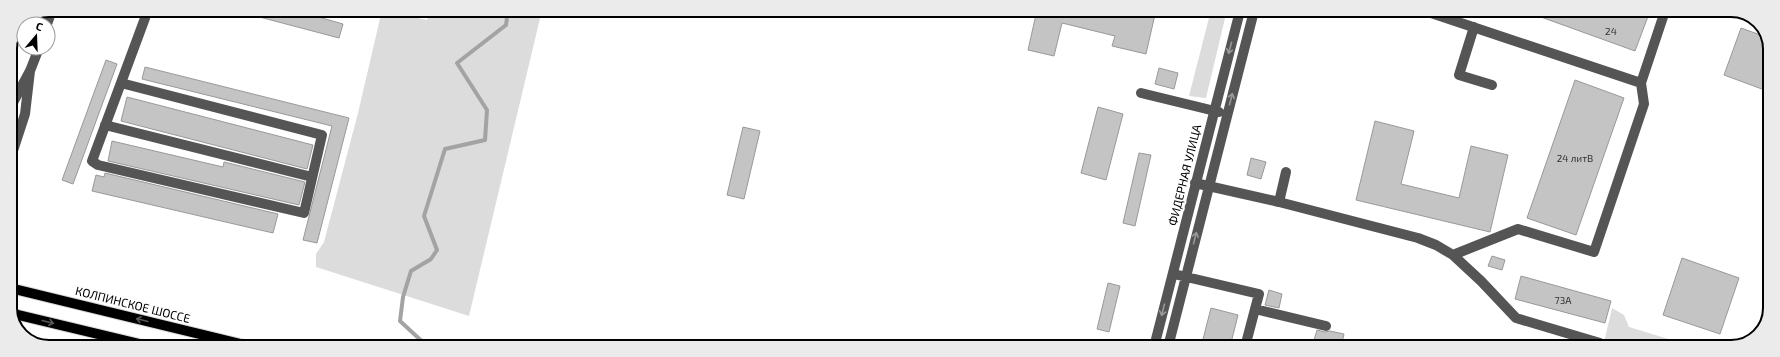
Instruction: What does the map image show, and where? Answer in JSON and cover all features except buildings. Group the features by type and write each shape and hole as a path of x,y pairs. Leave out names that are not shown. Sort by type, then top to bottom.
{"main road":[{"name":"КОЛПИНСКОЕ ШОССЕ","path":"17,290 224,340"},
{"path":"18,315 123,340"}],"street":[{"path":"121,83 322,135 304,213 98,165 92,161 145,17"},
{"name":"ФИДЕРНАЯ УЛИЦА","path":"1156,340 1238,17"},
{"path":"1170,340 1252,17"},
{"path":"1443,17 1641,83"},
{"path":"1453,255 1518,229 1594,252 1644,104 1641,83 1663,17"},
{"path":"1474,27 1459,75 1492,86"},
{"path":"17,139 25,114 30,71 35,56"},
{"path":"17,89 30,71"},
{"path":"1141,93 1227,114"},
{"path":"105,126 312,177"},
{"path":"1279,202 1286,172"},
{"path":"1195,183 1279,202 1418,238 1436,245 1453,255 1481,281 1516,318 1590,340"},
{"path":"1173,273 1258,294 1247,340"},
{"path":"1255,309 1326,326"}],"shaded area":[{"path":"380,17 414,17 427,20 428,17 540,17 469,316 316,267 316,254 324,242 358,113"},
{"path":"1209,17 1225,17 1206,98 1189,96"},
{"path":"1612,308 1624,315 1629,327 1672,340 1605,340"}],"waterway":[{"path":"421,340 400,321 403,297 411,271 431,259 437,250 424,216 445,149 485,140 487,110 457,63 506,25 507,17"}]}
